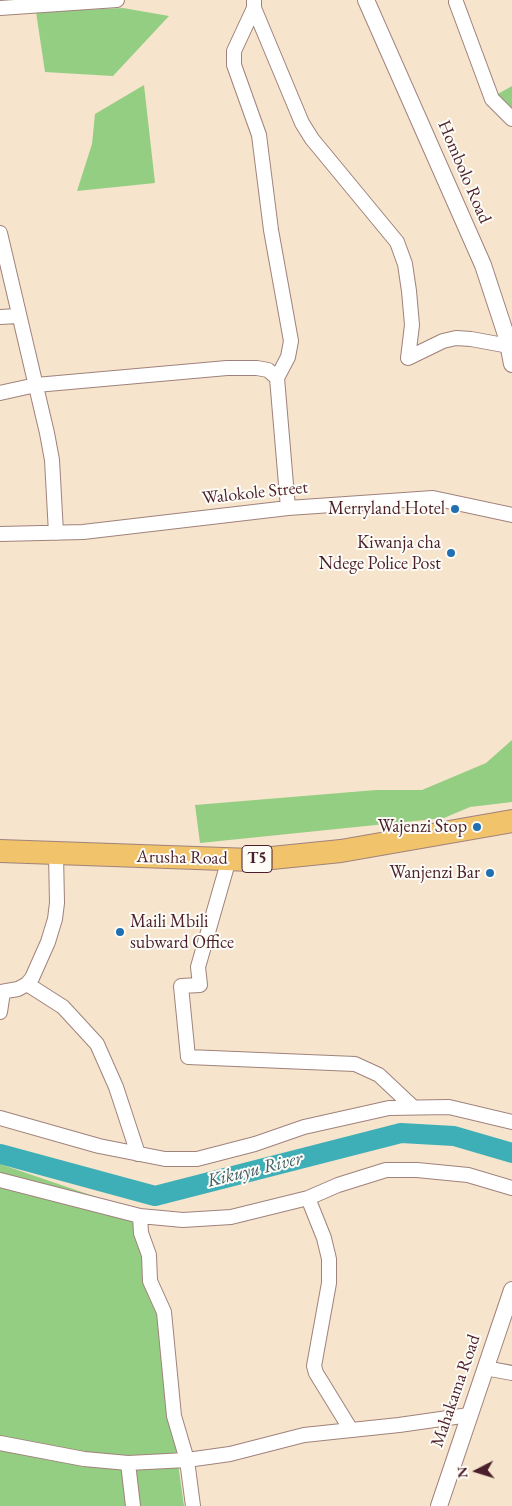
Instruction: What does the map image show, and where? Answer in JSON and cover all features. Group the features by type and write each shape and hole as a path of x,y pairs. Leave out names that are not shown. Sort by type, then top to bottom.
{"highway":[{"name":"Arusha Road","path":"0,851 252,860 341,851 512,821"}],"street":[{"path":"0,8 117,0"},
{"name":"Hombolo Road","path":"366,0 483,265 509,346 512,364"},
{"path":"456,2 492,99 512,119"},
{"path":"254,4 282,80 312,140 397,242 405,264 409,290 412,325 408,358 443,341 456,338 509,346"},
{"path":"254,4 234,51 234,65 259,135 271,230 291,341 288,357 277,378 288,508"},
{"path":"0,233 52,460 56,533"},
{"path":"0,317 18,316"},
{"path":"0,393 36,385 227,368 268,370 277,378"},
{"name":"Walokole Street","path":"0,534 56,533 288,508 433,498 512,515"},
{"path":"0,1012 2,992 27,984 39,963 55,920 58,881 56,854"},
{"path":"229,859 198,967 200,985 181,986 188,1057 355,1064 379,1075 414,1106"},
{"path":"27,984 63,1007 97,1044 116,1087 138,1154"},
{"path":"0,1118 99,1146 165,1160 196,1159 255,1144 304,1127 369,1111 414,1106 449,1107 512,1122"},
{"path":"0,1180 140,1216 183,1220 232,1217 308,1198 338,1185 386,1170 417,1170 468,1175 512,1188"},
{"path":"308,1198 324,1238 329,1259 329,1283 314,1366 316,1373 351,1430"},
{"path":"140,1216 141,1233 149,1255 150,1282 164,1312 174,1416 187,1460 193,1506"},
{"name":"Mahakama Road","path":"439,1506 512,1290"},
{"path":"485,1368 512,1373"},
{"path":"0,1443 84,1459 128,1463 187,1460 230,1454 304,1435 400,1425 469,1415"},
{"path":"128,1463 133,1506"}],"green space":[{"path":"123,8 169,16 113,76 45,72 36,12"},
{"path":"144,85 155,183 77,191 92,144 95,114"},
{"path":"512,86 512,111 496,95"},
{"path":"512,740 512,802 470,807 444,818 200,843 195,805 376,790 422,790 486,763"},
{"path":"0,1164 143,1213 184,1506 0,1506"}],"waterway":[{"name":"Kikuyu River","path":"0,1154 155,1196 401,1133 454,1136 512,1153"}],"place":[{"name":"Merryland Hotel","path":"455,509"},
{"name":"Kiwanja cha Ndege Police Post","path":"451,553"},
{"name":"Wajenzi Stop","path":"477,827"},
{"name":"Wanjenzi Bar","path":"490,873"},
{"name":"Maili Mbili subward Office","path":"120,932"}]}
